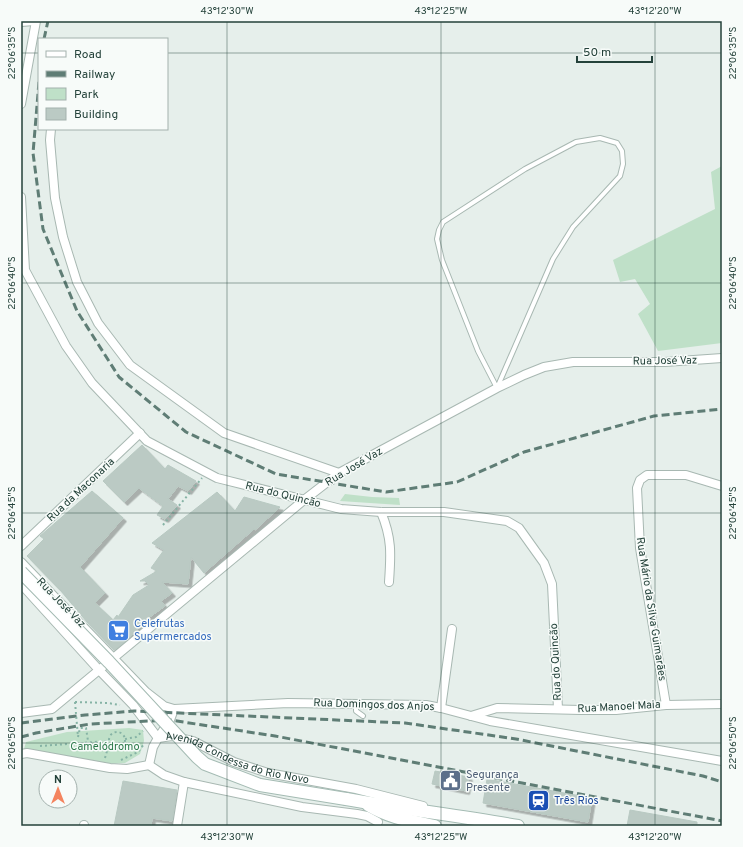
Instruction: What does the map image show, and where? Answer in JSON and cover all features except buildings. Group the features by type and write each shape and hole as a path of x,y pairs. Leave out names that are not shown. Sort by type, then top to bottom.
{"main road":[{"name":"Avenida Condessa do Rio Novo","path":"21,572 109,662 197,757 206,764 260,785 518,826"},
{"path":"364,802 378,819 394,817 435,826"}],"street":[{"path":"21,22 35,21 21,104"},
{"path":"51,130 50,140 55,198 63,237 77,282 98,323 130,365 224,433 339,473"},
{"name":"Rua do Quincão","path":"21,197 23,271 70,352 92,383 147,441 217,478 341,509 381,512 444,512 507,521 519,528 544,563 552,584 558,709"},
{"name":"Rua José Vaz","path":"21,562 114,658 304,500 339,473 497,388 544,367 572,362 665,362 722,358"},
{"name":"Rua da Maconaria","path":"21,546 140,433"},
{"name":"Rua Mário da Silva Guimarães","path":"666,705 640,548 637,488 640,480 647,475 686,475 722,486"},
{"path":"381,512 390,539 391,554 389,582"},
{"path":"21,584 133,705 158,738 170,720 174,709"},
{"path":"441,708 452,629"},
{"path":"21,713 52,709 114,658"},
{"name":"Rua Domingos dos Anjos","path":"114,658 146,692 164,706 174,709 288,703 426,705 490,721 722,761"},
{"name":"Rua Manoel Maia","path":"470,716 497,708 616,710 666,705 722,704"},
{"name":"Avenida Condessa do Rio Novo","path":"149,765 153,746 158,738 172,736 192,741 234,762 268,773 356,789 470,818"},
{"path":"21,754 27,753 110,768 127,769 149,765 164,775 184,782 302,808 357,814 378,819"},
{"path":"177,826 184,782"}],"lane":[{"path":"600,138 617,143 622,151 623,164 620,176 573,228 553,259 497,388 478,351 444,267 438,239 439,230 444,222 525,169 576,142 600,138"},
{"path":"356,704 356,711 363,716"}],"path":[{"path":"163,525 206,473"},
{"path":"88,741 86,728 80,728 78,737 75,702 108,703"},
{"path":"125,739 136,737 147,728"},
{"path":"109,744 115,748 120,748 124,744 125,739 122,734 115,732 110,735 108,740 109,744 104,759 110,759"},
{"path":"115,760 121,760 138,752 147,739"},
{"path":"39,746 108,740"}],"green space":[{"path":"722,166 722,343 658,351 638,314 650,304 635,279 620,282 613,260 715,209 711,172"},
{"path":"345,494 399,498 400,505 340,501"},
{"name":"Camelódromo","path":"129,728 143,730 144,741 140,754 125,763 104,764 24,749 26,742 67,732"}],"railway":[{"path":"44,38 48,21"},
{"path":"38,94 33,153 43,229 77,311 119,377 186,432 276,474 386,492 457,482 524,452 654,416 722,409"},
{"path":"21,723 134,711 405,723 516,739 703,776 722,782"},
{"path":"21,737 90,724 170,720 275,736 722,821"}],"place":[{"name":"Celefrutas Supermercados","path":"118,630"},
{"name":"Segurança Presente","path":"451,781"},
{"name":"Três Rios","path":"538,801"}]}
